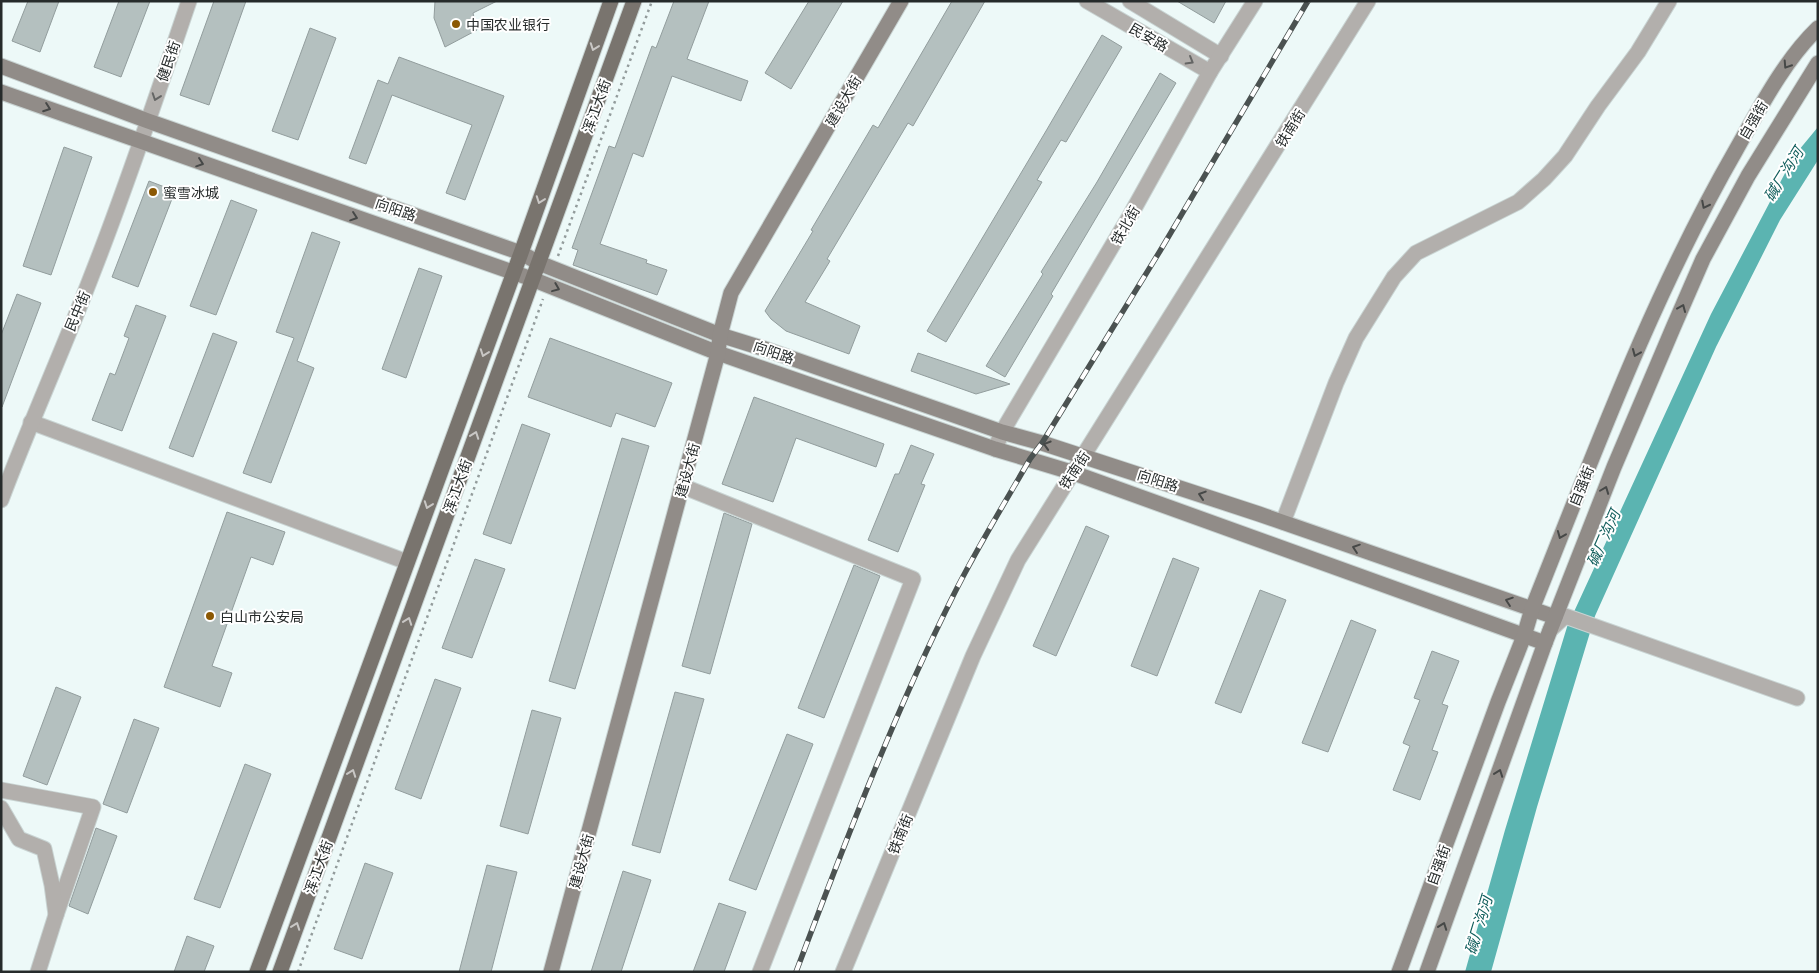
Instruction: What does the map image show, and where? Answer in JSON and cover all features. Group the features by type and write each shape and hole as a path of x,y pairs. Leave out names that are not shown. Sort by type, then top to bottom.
{"main road":[{"name":"浑江大街","path":"257,972 521,253 611,1"},
{"name":"浑江大街","path":"280,972 634,1"},
{"name":"建设大街","path":"550,972 718,353 720,335 732,293 901,1"},
{"name":"自强街","path":"1399,972 1524,636 1532,609 1610,413 1674,266 1713,190 1762,103 1800,45 1818,28"},
{"name":"自强街","path":"1427,972 1614,467 1704,259 1748,176 1818,63"},
{"name":"向阳路","path":"1,66 148,121 521,253 539,263 720,335 765,348 1002,432 1084,456 1283,522 1532,609 1554,627"},
{"name":"向阳路","path":"1,92 513,272 718,353 994,449 1071,472 1524,636 1554,627"}],"street":[{"name":"健民街","path":"148,121 189,1"},
{"name":"民安路","path":"1087,1 1210,72"},
{"name":"民安路","path":"1130,1 1221,56"},
{"name":"铁北街","path":"994,449 1002,432 1131,214 1210,72 1255,1"},
{"name":"铁南街","path":"843,972 973,656 1018,560 1071,472 1084,456 1368,1"},
{"path":"1283,522 1336,383 1356,338 1394,277 1416,252 1518,202 1544,179 1565,156 1598,106 1638,52 1669,1"},
{"name":"民中街","path":"1,500 93,273 142,142 148,121"},
{"path":"31,422 407,562"},
{"path":"682,486 913,578 760,972"},
{"path":"1554,627 1596,628 1797,698"},
{"path":"1,790 93,807 38,972"},
{"path":"1,808 19,839 44,849 56,915"}],"path":[{"path":"554,269 652,1"},
{"path":"298,972 548,285"}],"water":[{"name":"碱厂沟河","path":"1818,127 1818,160 1780,220 1716,347 1595,616 1537,807 1491,972 1465,972 1505,830 1567,627 1711,314 1794,156"}],"building":[{"path":"28,1 59,1 40,52 12,41"},
{"path":"119,1 150,1 121,77 94,67"},
{"path":"214,1 246,1 209,105 180,95"},
{"name":"中国农业银行","path":"435,1 497,1 473,13 477,30 445,47 434,18"},
{"path":"674,1 709,1 687,59 748,81 741,101 672,76 643,157 633,153 600,244 647,260 646,263 667,270 657,295 573,265 578,250 572,248 609,146 615,148 652,46 656,48"},
{"path":"809,1 843,1 791,89 765,73"},
{"path":"952,1 985,1 913,126 908,123 827,259 830,261 805,302 860,326 849,354 786,331 771,319 765,311 873,125 878,128"},
{"path":"1177,1 1226,1 1214,23"},
{"path":"310,28 336,38 298,140 272,131"},
{"path":"1102,35 1122,47 1066,142 1061,140 1037,180 1042,182 946,342 927,331"},
{"path":"399,57 504,96 465,200 446,193 472,125 392,95 366,164 349,158 378,80 388,84"},
{"path":"1160,73 1176,83 1051,294 1053,296 1005,377 986,366 1043,274 1041,272 1097,182"},
{"path":"64,147 92,157 51,275 23,266"},
{"path":"149,181 175,191 138,287 112,277"},
{"path":"231,200 257,210 216,315 190,306"},
{"path":"312,232 340,242 297,361 314,368 271,483 243,473 294,338 276,332"},
{"path":"419,268 442,276 406,378 382,369"},
{"path":"17,294 41,303 2,407 1,335"},
{"path":"136,305 166,316 122,431 92,420 110,373 115,375 129,338 124,336"},
{"path":"213,333 237,342 193,457 169,448"},
{"path":"550,338 672,383 655,427 616,413 611,427 528,397"},
{"path":"918,353 1010,384 976,394 911,371"},
{"path":"754,397 884,444 876,467 796,438 773,502 722,484"},
{"path":"522,424 550,434 511,544 483,534"},
{"path":"622,438 649,446 575,689 549,681"},
{"path":"911,445 934,454 921,484 925,485 898,552 868,540 895,474 899,474"},
{"name":"白山市公安局","path":"227,512 285,532 273,565 251,557 212,666 232,673 220,707 164,687"},
{"path":"724,513 752,524 710,674 682,666"},
{"path":"1086,526 1109,536 1056,656 1033,646"},
{"path":"1173,558 1199,568 1157,676 1131,666"},
{"path":"475,559 505,569 472,658 442,648"},
{"path":"854,565 880,576 824,718 798,708"},
{"path":"1260,590 1286,600 1241,713 1215,703"},
{"path":"1351,620 1376,630 1328,752 1302,743"},
{"path":"1432,651 1459,661 1442,704 1448,706 1432,750 1438,752 1420,800 1393,790 1410,746 1403,743 1420,700 1414,698"},
{"path":"435,679 461,688 421,799 395,789"},
{"path":"56,687 81,697 47,785 23,776"},
{"path":"675,692 704,699 660,853 632,845"},
{"path":"532,710 561,718 528,834 500,826"},
{"path":"134,719 159,728 127,813 103,804"},
{"path":"787,734 813,744 756,890 729,880"},
{"path":"245,764 271,774 220,908 194,899"},
{"path":"96,828 117,836 88,914 69,906"},
{"path":"365,863 393,873 362,959 334,949"},
{"path":"487,865 517,872 491,972 459,972"},
{"path":"623,871 651,880 621,972 591,972"},
{"path":"719,903 746,912 724,972 693,972"},
{"path":"187,936 214,946 204,972 174,972"}],"railway":[{"path":"796,972 890,734 910,687 963,577 1030,459 1042,443 1160,251 1308,1"}],"place":[{"name":"中国农业银行","path":"456,24"},
{"name":"蜜雪冰城","path":"153,192"},
{"name":"白山市公安局","path":"210,616"}]}
